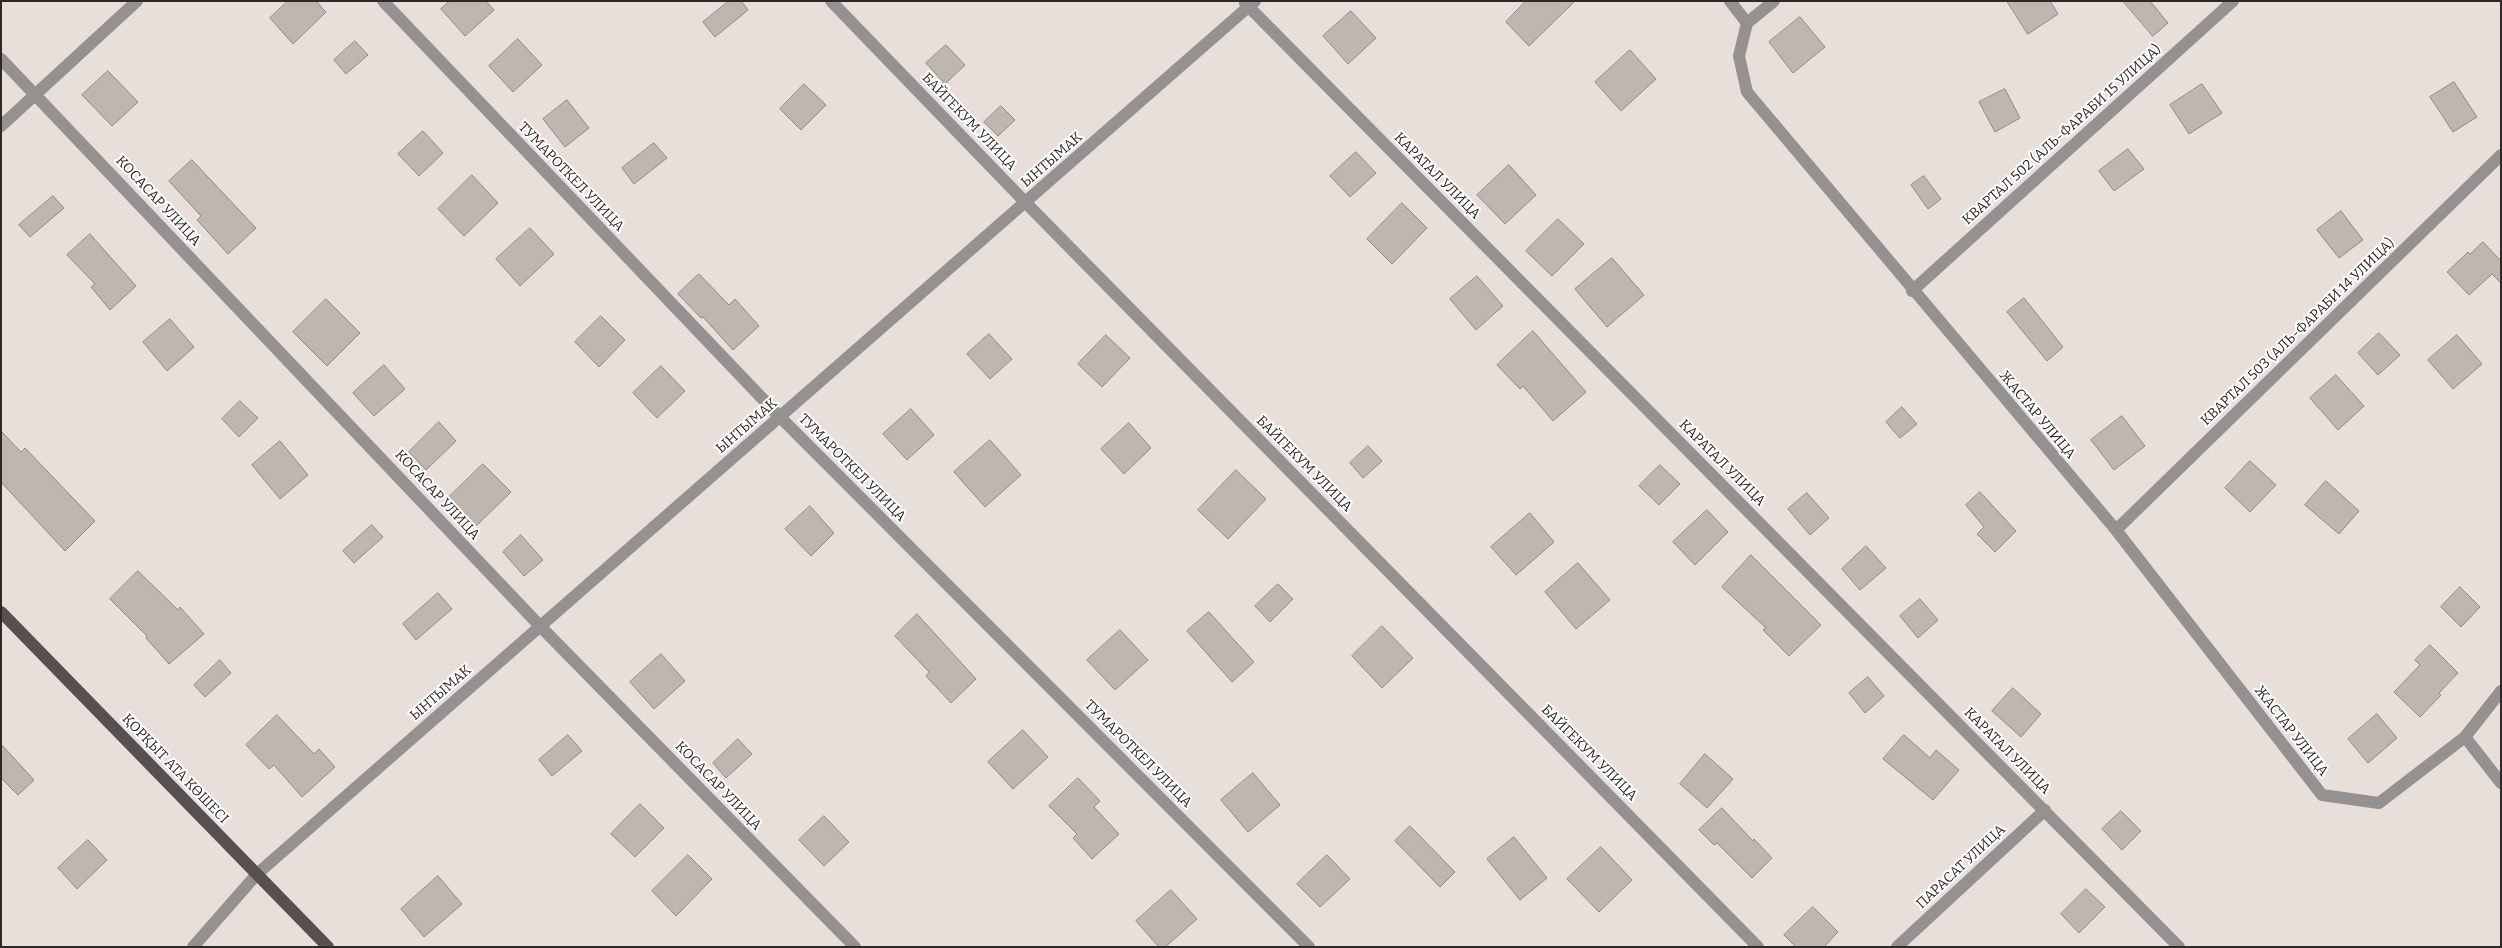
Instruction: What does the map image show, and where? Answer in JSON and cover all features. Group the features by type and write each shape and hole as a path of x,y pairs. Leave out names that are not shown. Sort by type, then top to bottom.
{"main road":[{"name":"ҚОРҚЫТ АТА КӨШЕСІ","path":"1,612 328,947"}],"street":[{"path":"1,126 137,1"},
{"name":"ТУМАРОТКЕЛ УЛИЦА","path":"382,1 780,417 1309,947"},
{"name":"БАЙГЕКУМ УЛИЦА","path":"831,1 1026,203 1758,947"},
{"path":"1730,1 1747,23 1774,1"},
{"name":"КВАРТАЛ 502 (АЛЬ-ФАРАБИ 15 УЛИЦА)","path":"1912,291 2233,1"},
{"name":"ЫНТЫМАК","path":"194,947 257,874 1026,203 1250,3"},
{"name":"КАРАТАЛ УЛИЦА","path":"1250,3 2179,947"},
{"name":"ЖАСТАР УЛИЦА","path":"1747,23 1739,56 1747,92 1912,291 2116,530 2322,796 2379,803 2466,737"},
{"name":"КОСАСАР УЛИЦА","path":"1,59 540,626 855,947"},
{"name":"КВАРТАЛ 503 (АЛЬ-ФАРАБИ 14 УЛИЦА)","path":"2116,530 2501,155"},
{"path":"2501,691 2466,737 2501,782"},
{"name":"ПАРАСАТ УЛИЦА","path":"1897,947 2045,810"}],"building":[{"path":"288,1 316,1 326,12 293,44 270,18"},
{"path":"450,1 486,1 494,10 465,36 441,9"},
{"path":"729,1 741,1 748,10 715,37 703,22"},
{"path":"1526,1 1575,1 1529,46 1506,22"},
{"path":"2007,1 2050,1 2058,14 2028,34"},
{"path":"2123,1 2150,1 2168,23 2153,36"},
{"path":"1351,11 1376,38 1348,64 1323,36"},
{"path":"1800,17 1825,47 1793,73 1769,42"},
{"path":"518,39 542,65 513,92 489,66"},
{"path":"355,41 368,55 346,74 334,60"},
{"path":"946,45 965,65 945,84 926,63"},
{"path":"1630,50 1656,79 1621,111 1595,82"},
{"path":"108,71 138,102 112,126 82,95"},
{"path":"2454,82 2477,117 2453,132 2430,97"},
{"path":"804,84 826,105 801,130 780,109"},
{"path":"2202,84 2222,113 2189,134 2170,105"},
{"path":"2005,89 2020,118 1995,132 1979,102"},
{"path":"567,100 589,128 565,147 543,119"},
{"path":"1001,106 1015,120 998,136 984,122"},
{"path":"423,131 443,153 419,176 398,154"},
{"path":"654,143 667,158 634,184 622,168"},
{"path":"2128,149 2144,169 2114,191 2099,171"},
{"path":"1356,152 1376,173 1350,197 1330,176"},
{"path":"192,160 256,228 228,254 197,220 201,216 169,181"},
{"path":"1509,165 1536,195 1505,224 1477,195"},
{"path":"472,175 498,203 464,236 438,209"},
{"path":"1924,176 1941,199 1928,209 1911,185"},
{"path":"53,196 64,208 30,237 19,225"},
{"path":"1402,203 1427,228 1392,264 1367,239"},
{"path":"2341,211 2363,240 2339,258 2317,230"},
{"path":"1558,219 1584,244 1552,276 1526,251"},
{"path":"530,228 554,254 520,286 496,259"},
{"path":"90,234 136,286 110,310 91,287 95,284 67,255"},
{"path":"2483,242 2501,261 2501,283 2492,274 2469,295 2447,272 2468,252 2470,254"},
{"path":"1612,258 1644,295 1607,327 1575,289"},
{"path":"699,274 729,305 735,299 759,326 733,350 703,317 701,318 678,294"},
{"path":"1477,276 1503,306 1476,330 1450,299"},
{"path":"2024,298 2063,347 2047,361 2007,312"},
{"path":"326,299 360,333 327,366 293,332"},
{"path":"601,316 625,340 599,367 575,342"},
{"path":"170,319 194,347 167,371 143,342"},
{"path":"1533,331 1586,392 1553,421 1523,386 1520,389 1497,365"},
{"path":"2379,333 2400,355 2378,375 2358,353"},
{"path":"989,334 1012,359 990,379 967,354"},
{"path":"1106,335 1130,358 1102,387 1078,364"},
{"path":"2457,335 2482,364 2453,389 2428,360"},
{"path":"384,365 405,389 374,416 353,393"},
{"path":"661,366 685,391 657,418 633,393"},
{"path":"2336,375 2364,406 2338,430 2310,398"},
{"path":"240,401 258,418 239,437 222,419"},
{"path":"1902,407 1917,424 1900,438 1886,422"},
{"path":"911,409 934,435 907,460 883,434"},
{"path":"2122,416 2145,446 2114,470 2091,440"},
{"path":"439,422 456,441 426,470 409,452"},
{"path":"1129,423 1151,448 1124,474 1101,449"},
{"path":"1,431 21,452 25,448 95,521 65,551 1,482"},
{"path":"990,440 1021,475 985,507 954,472"},
{"path":"280,441 308,475 280,499 252,465"},
{"path":"1368,446 1382,461 1363,478 1350,463"},
{"path":"2250,461 2276,485 2250,512 2225,488"},
{"path":"483,464 511,492 476,526 448,498"},
{"path":"1660,465 1680,484 1659,505 1639,486"},
{"path":"1236,470 1266,499 1228,539 1198,510"},
{"path":"2326,481 2359,511 2339,534 2305,505"},
{"path":"1980,492 2016,531 1995,552 1977,534 1984,527 1966,505"},
{"path":"1807,493 1829,518 1810,535 1788,509"},
{"path":"810,506 834,533 811,556 785,529"},
{"path":"1707,510 1728,532 1695,565 1673,542"},
{"path":"1530,513 1554,542 1516,575 1491,547"},
{"path":"372,525 383,537 354,563 343,551"},
{"path":"521,535 543,560 524,576 503,552"},
{"path":"1866,546 1886,568 1860,590 1842,569"},
{"path":"1751,555 1821,625 1789,656 1763,630 1766,628 1722,587"},
{"path":"1578,563 1610,600 1576,629 1545,592"},
{"path":"138,571 178,610 180,607 204,634 169,664 146,638 147,636 110,599"},
{"path":"1278,584 1293,599 1270,622 1255,606"},
{"path":"2460,587 2480,607 2461,627 2441,607"},
{"path":"438,593 452,609 416,640 403,624"},
{"path":"1920,599 1938,620 1918,638 1900,616"},
{"path":"1209,612 1254,662 1232,682 1187,631"},
{"path":"917,614 976,679 951,703 926,676 929,672 895,636"},
{"path":"1382,626 1413,658 1382,688 1352,656"},
{"path":"1120,630 1148,660 1115,690 1087,660"},
{"path":"2430,645 2458,673 2439,693 2441,695 2420,717 2394,692 2420,665 2415,660"},
{"path":"661,654 685,681 654,709 630,682"},
{"path":"220,660 231,673 205,697 194,685"},
{"path":"1868,677 1884,696 1865,713 1849,693"},
{"path":"2013,688 2041,714 2021,737 1992,711"},
{"path":"2377,714 2397,738 2368,763 2348,739"},
{"path":"277,715 314,754 319,749 335,767 302,797 274,765 269,769 246,745"},
{"path":"1023,730 1048,757 1013,789 988,762"},
{"path":"568,735 582,751 552,776 539,760"},
{"path":"1904,735 1930,758 1936,750 1959,770 1933,800 1883,759"},
{"path":"738,739 752,754 726,778 713,763"},
{"path":"1,744 34,780 18,795 1,778"},
{"path":"1705,754 1733,779 1707,808 1680,784"},
{"path":"1253,773 1280,805 1248,832 1221,800"},
{"path":"1078,778 1100,801 1094,807 1119,834 1092,859 1073,838 1077,834 1049,806"},
{"path":"640,804 664,828 635,857 611,834"},
{"path":"1722,808 1772,858 1752,878 1717,843 1714,845 1699,830"},
{"path":"2121,811 2141,831 2122,850 2102,829"},
{"path":"824,816 849,842 824,866 799,840"},
{"path":"1410,826 1455,872 1440,887 1395,841"},
{"path":"1514,837 1547,878 1520,900 1487,859"},
{"path":"88,840 107,860 77,889 58,868"},
{"path":"1601,847 1632,880 1599,912 1567,879"},
{"path":"688,855 712,879 676,916 652,891"},
{"path":"1327,855 1350,879 1320,907 1297,884"},
{"path":"438,876 462,904 424,937 401,909"},
{"path":"2086,889 2105,907 2079,933 2061,914"},
{"path":"1171,890 1197,919 1165,947 1159,947 1136,921"},
{"path":"1813,907 1838,932 1824,947 1796,947 1784,935"}]}
